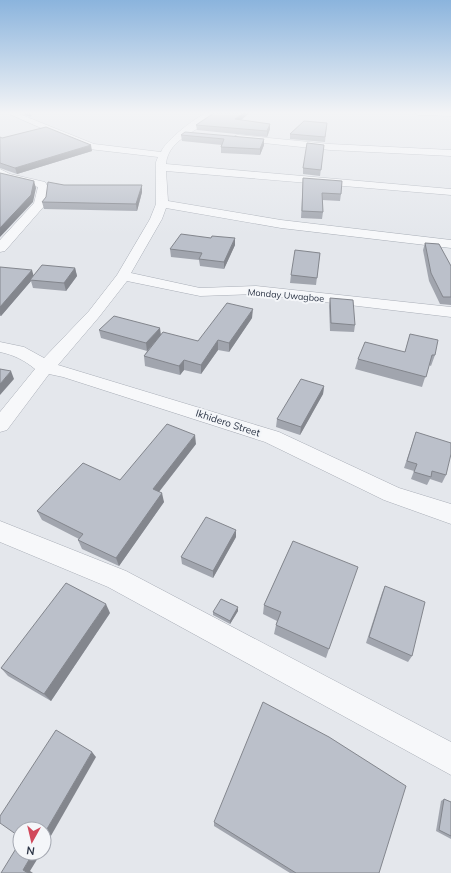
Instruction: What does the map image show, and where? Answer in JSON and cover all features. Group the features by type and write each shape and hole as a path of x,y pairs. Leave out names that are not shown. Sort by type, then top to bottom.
{"street":[{"path":"126,154 163,161 451,192"},
{"path":"0,425 45,368 94,314 123,276 156,218 162,204 163,161 166,154"},
{"path":"0,172 6,176 41,184 43,187 40,204 0,248"},
{"path":"162,204 280,224 451,244"},
{"name":"Monday Uwagboe","path":"123,276 200,292 256,290 451,312"},
{"name":"Ikhidero Street","path":"0,347 18,351 34,358 45,368 66,372 272,437 392,494 451,514"},
{"path":"0,531 117,579 451,759"}],"building":[{"path":"0,154 62,154 15,168 0,163"},
{"path":"305,154 323,154 321,170 303,168"},
{"path":"0,173 34,181 31,195 0,228"},
{"path":"303,178 342,181 341,194 322,193 323,212 302,211"},
{"path":"48,182 64,185 142,185 136,204 42,202 46,197"},
{"path":"181,234 211,238 212,236 235,238 224,262 199,259 202,253 170,249"},
{"path":"425,243 439,244 451,266 451,297 443,297 431,273"},
{"path":"295,250 320,253 317,278 291,275"},
{"path":"42,265 75,268 64,283 30,280"},
{"path":"0,267 32,270 0,307"},
{"path":"330,298 353,300 355,325 331,323"},
{"path":"227,303 253,309 229,343 218,340 201,365 184,360 179,366 144,356 163,332 198,341"},
{"path":"114,316 160,328 146,343 99,330"},
{"path":"410,334 438,340 435,355 432,355 426,377 358,359 365,342 405,352"},
{"path":"0,369 11,371 0,384"},
{"path":"301,379 324,386 301,427 277,419"},
{"path":"167,424 195,435 153,489 162,493 116,558 78,540 83,534 37,511 83,463 120,480"},
{"path":"416,432 451,443 451,454 446,475 432,471 431,477 414,472 417,464 407,461"},
{"path":"206,517 236,530 213,571 181,557"},
{"path":"293,541 358,567 329,649 276,625 281,612 264,605"},
{"path":"66,583 106,604 44,694 1,668"},
{"path":"385,586 425,602 412,656 369,637"},
{"path":"221,599 238,607 230,621 213,612"},
{"path":"263,702 329,737 406,786 379,873 296,873 214,822"},
{"path":"56,730 92,752 52,821 12,821 12,831 0,823 0,816"},
{"path":"444,799 451,802 451,836 439,830"},
{"path":"12,855 12,861 28,861 23,870 28,873 1,873"}]}
